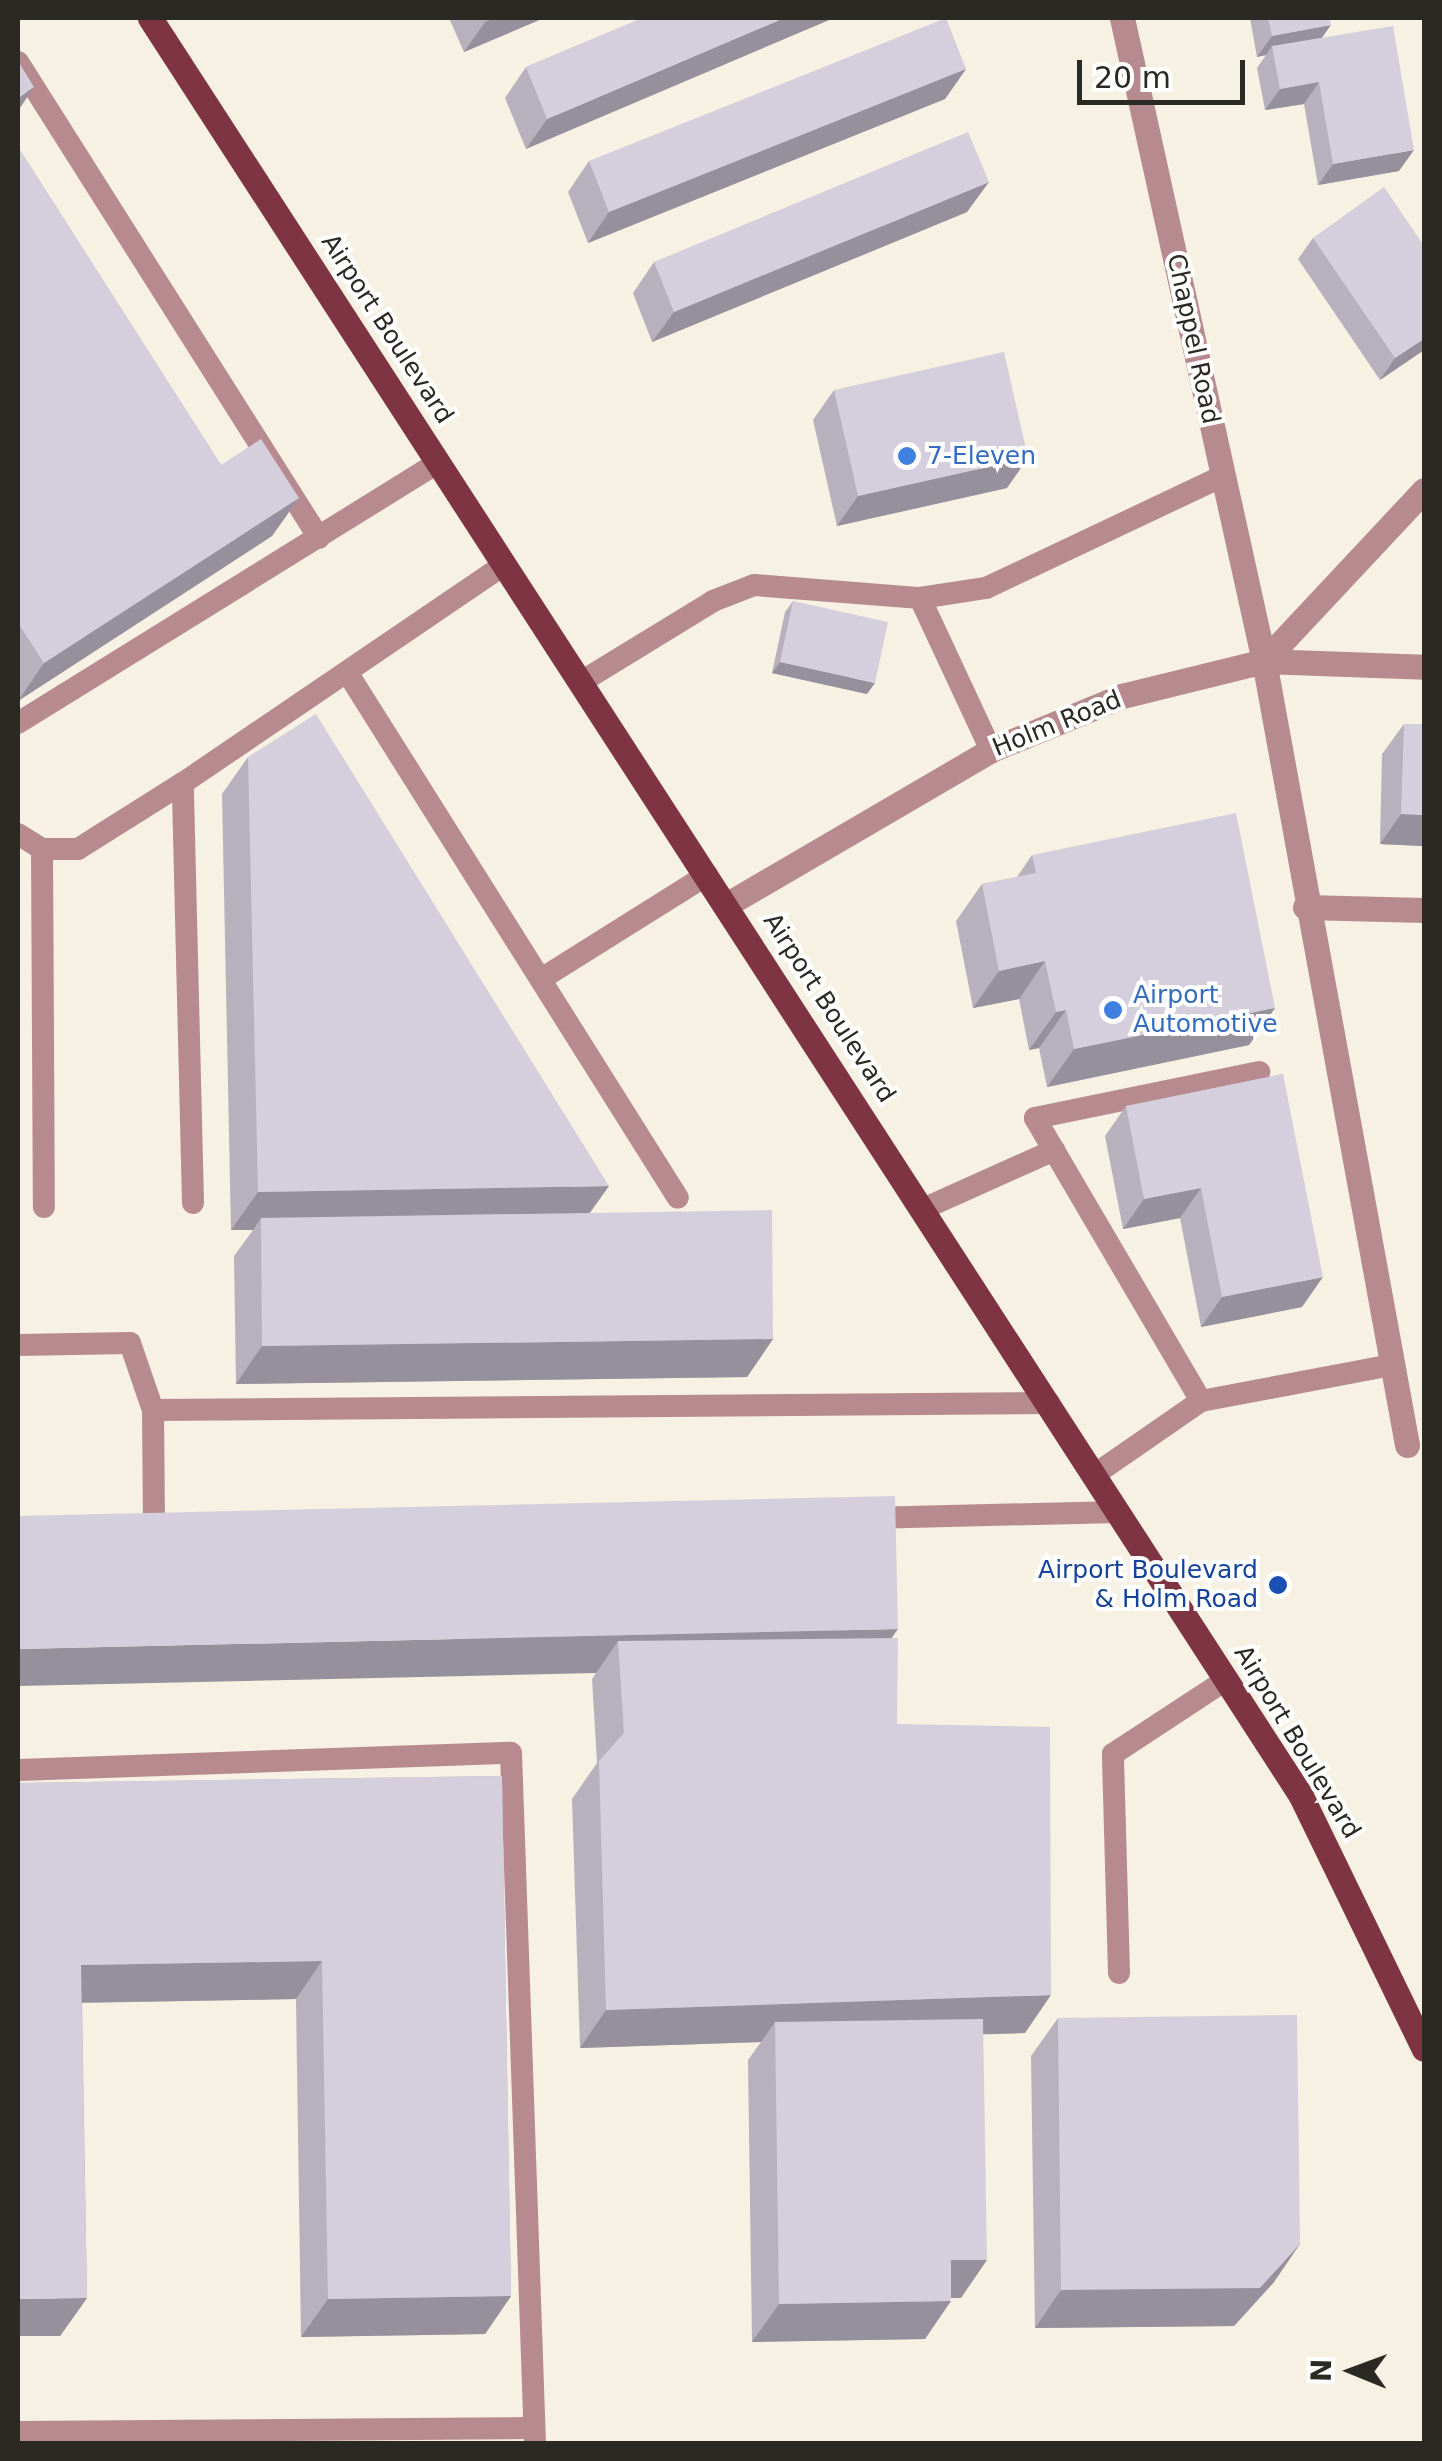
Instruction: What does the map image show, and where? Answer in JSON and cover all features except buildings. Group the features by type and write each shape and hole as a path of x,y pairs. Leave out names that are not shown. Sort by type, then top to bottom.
{"main road":[{"name":"Airport Boulevard","path":"150,18 1301,1796 1424,2049"}],"street":[{"name":"Chappel Road","path":"1122,18 1264,661 1305,907 1406,1445"},
{"path":"1264,661 1424,490"},
{"name":"Holm Road","path":"726,905 990,750 1122,696 1264,661 1424,667"},
{"path":"1305,907 1424,910"}],"lane":[{"path":"18,62 319,538"},
{"path":"18,722 438,464"},
{"path":"581,682 713,601 754,586 920,598 986,588 1223,476"},
{"path":"18,834 42,849 78,848 183,783 504,565"},
{"path":"920,598 990,750"},
{"path":"347,672 678,1198"},
{"path":"183,783 192,1202"},
{"path":"42,849 44,1208"},
{"path":"541,979 707,875"},
{"path":"1201,1401 1035,1118 1260,1072"},
{"path":"923,1209 1054,1150"},
{"path":"18,1344 130,1343 153,1410 145,1522 182,1531"},
{"path":"1094,1475 1201,1401 1392,1366"},
{"path":"153,1410 1049,1404"},
{"path":"844,1519 1118,1512"},
{"path":"1119,1973 1113,1754 1226,1679"},
{"path":"18,1770 510,1753 534,2436 18,2432"}],"place":[{"name":"7-Eleven","path":"907,456"},
{"name":"Airport Automotive","path":"1113,1010"},
{"name":"Airport Boulevard & Holm Road","path":"1278,1585"}]}
